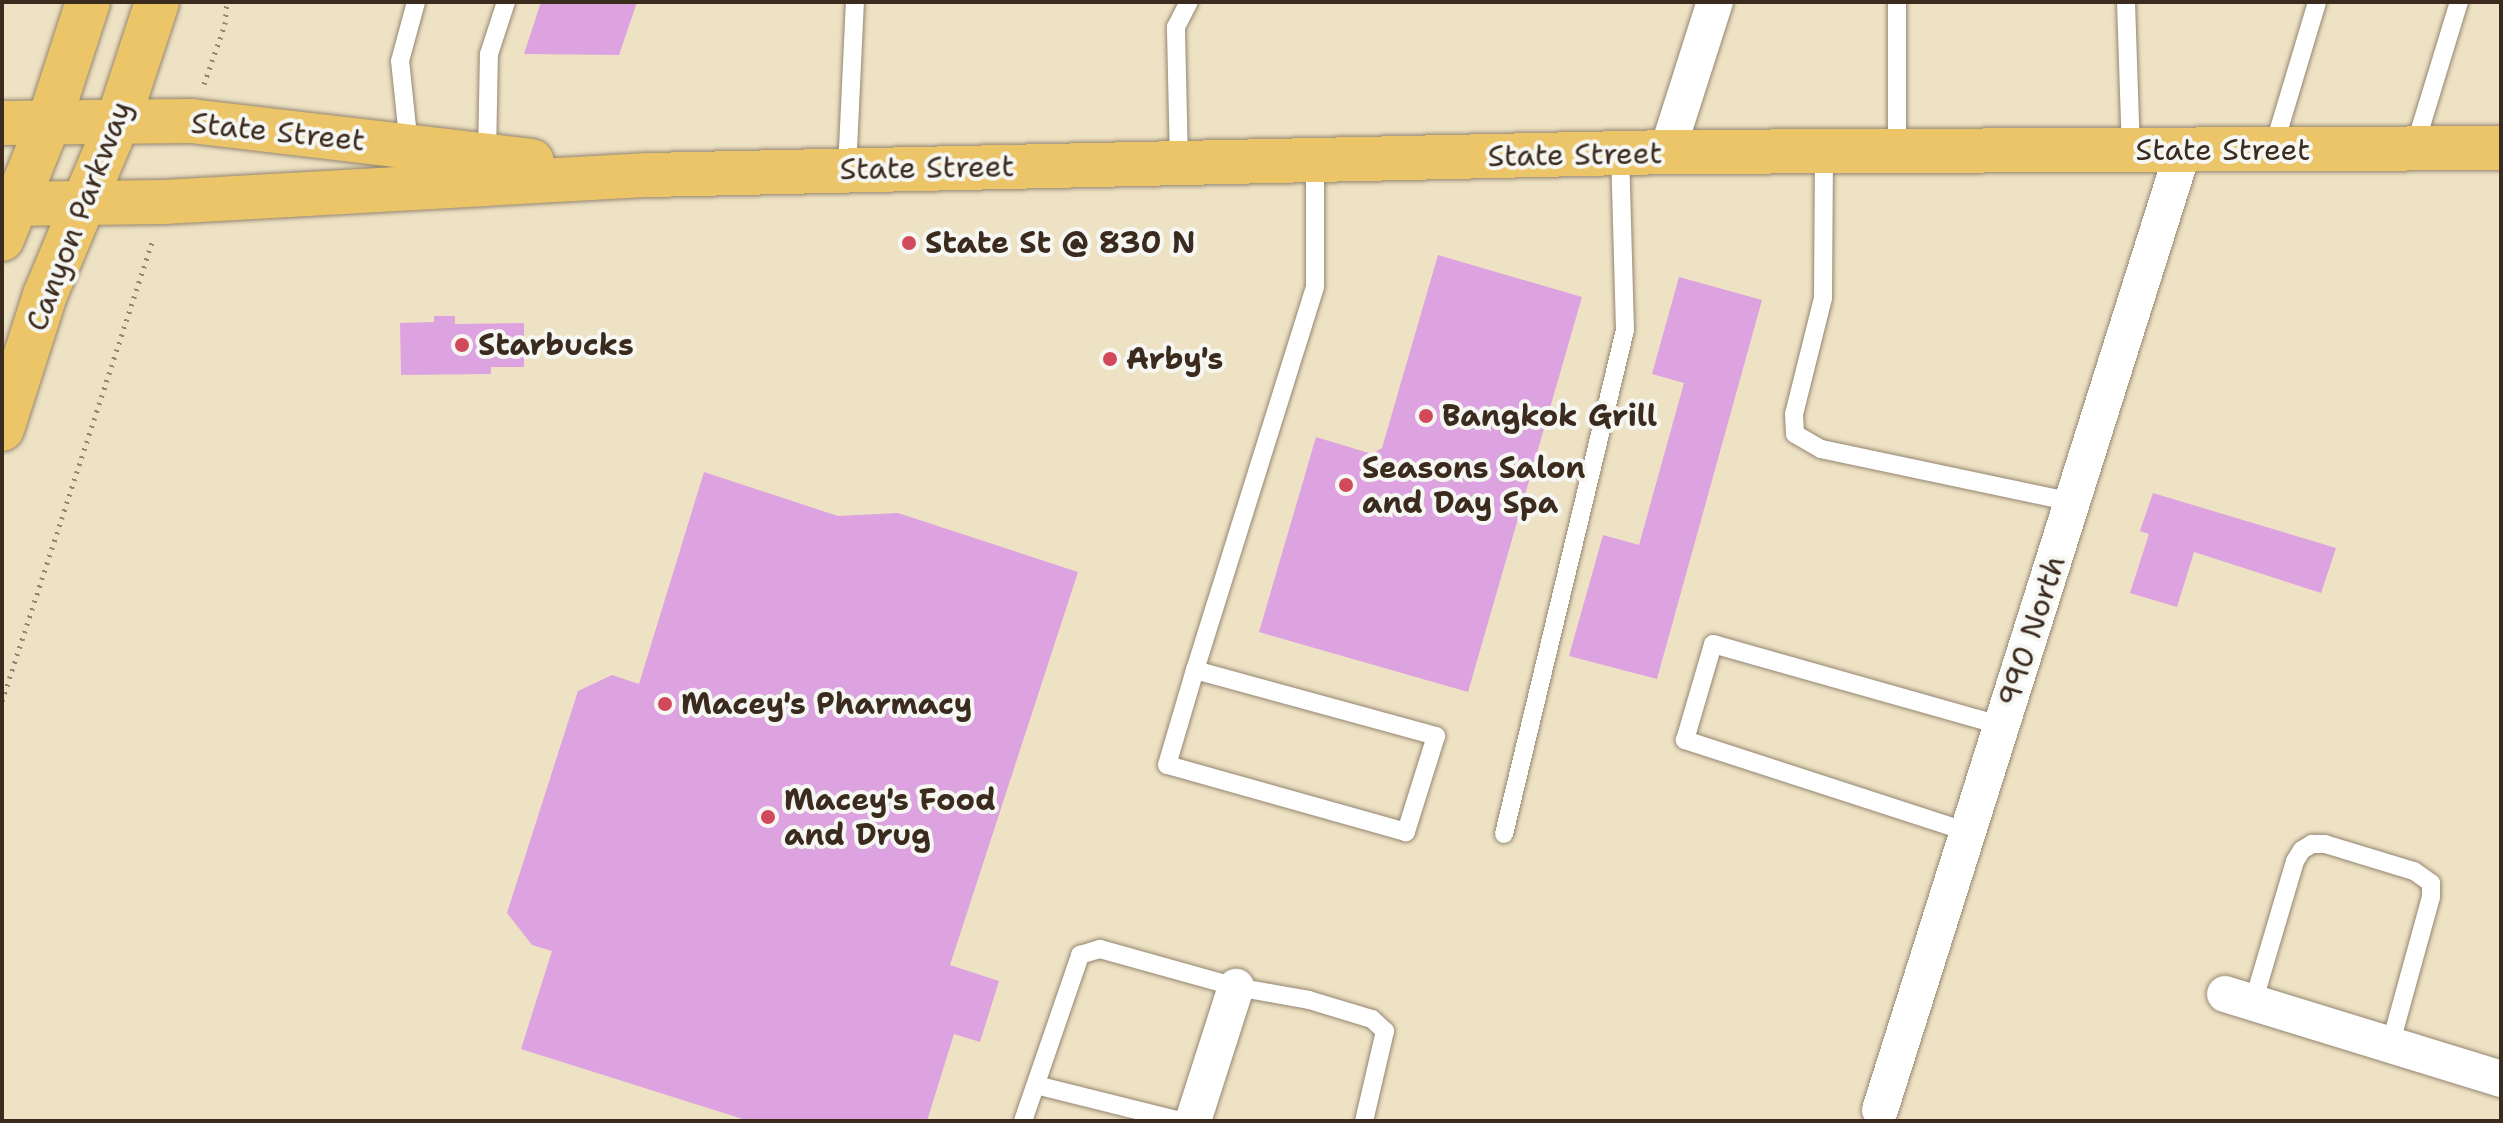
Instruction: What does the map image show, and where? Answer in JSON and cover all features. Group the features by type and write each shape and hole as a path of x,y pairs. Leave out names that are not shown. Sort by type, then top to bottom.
{"main road":[{"name":"Canyon Parkway","path":"7,215 49,122 88,2"},
{"name":"Canyon Parkway","path":"2,429 45,295 117,124 157,2"},
{"name":"State Street","path":"2,123 191,121 649,175"},
{"name":"State Street","path":"7,215 83,202 164,202 649,175 1667,152 2501,148"}],"street":[{"path":"1667,152 1715,2"},
{"name":"990 North","path":"1880,1110 2183,151"},
{"path":"1193,1121 1236,987"},
{"path":"2239,999 2501,1079"}],"lane":[{"path":"409,146 400,61 416,2"},
{"path":"487,155 489,54 506,2"},
{"path":"847,170 855,2"},
{"path":"1179,163 1176,27 1189,2"},
{"path":"1897,2 1897,152"},
{"path":"2126,2 2131,151"},
{"path":"2272,150 2317,2"},
{"path":"2414,149 2459,2"},
{"path":"1824,152 1823,298 1794,414 1795,434 1821,449 2072,502"},
{"path":"1504,834 1625,330 1620,154"},
{"path":"1195,670 1436,736 1406,832 1167,765 1195,670 1315,287 1315,160"},
{"path":"1968,832 1685,740 1713,644 2002,726"},
{"path":"2239,999 2302,850 2312,844 2325,844 2414,871 2431,883 2431,897 2390,1046"},
{"path":"1023,1121 1080,955 1100,949 1236,987 1309,1000 1372,1019 1385,1031 1364,1121"},
{"path":"1036,1085 1180,1121"}],"path":[{"path":"225,24 227,2"},
{"path":"2,701 142,272"}],"building":[{"path":"541,2 637,2 619,55 524,54"},
{"path":"1438,255 1582,297 1468,692 1259,632 1316,437 1372,454 1382,448"},
{"path":"1679,277 1762,300 1657,679 1569,656 1603,535 1639,545 1684,383 1652,374"},
{"name":"Starbucks","path":"434,316 455,316 455,324 524,323 524,367 491,367 491,374 401,375 400,323 434,322"},
{"name":"Macey's Food and Drug","path":"704,472 838,516 898,513 1078,572 950,965 999,981 980,1042 954,1034 927,1121 749,1121 521,1049 552,951 532,945 507,913 578,691 612,675 639,684"},
{"path":"2153,493 2336,548 2321,593 2194,552 2177,607 2130,593 2149,534 2140,531"}],"place":[{"name":"State St @ 830 N","path":"909,243"},
{"name":"Starbucks","path":"462,345"},
{"name":"Arby's","path":"1110,359"},
{"name":"Bangkok Grill","path":"1426,416"},
{"name":"Seasons Salon and Day Spa","path":"1346,485"},
{"name":"Macey's Pharmacy","path":"665,704"},
{"name":"Macey's Food and Drug","path":"768,817"}]}
